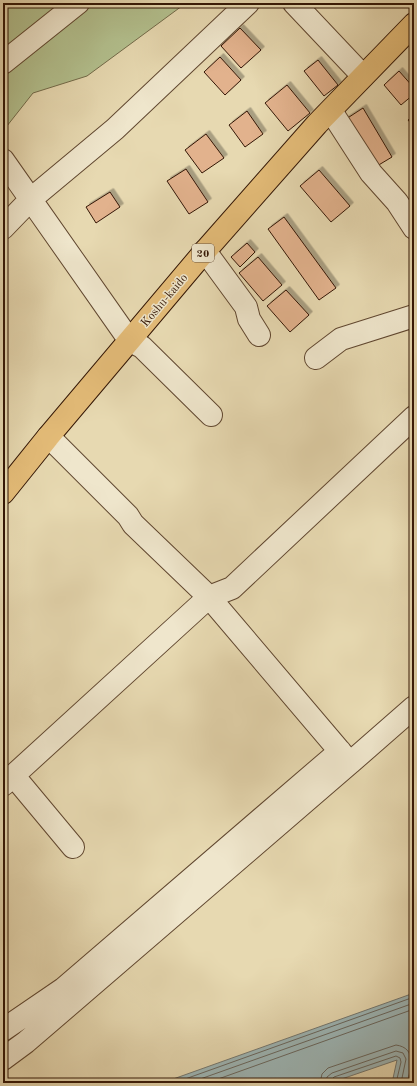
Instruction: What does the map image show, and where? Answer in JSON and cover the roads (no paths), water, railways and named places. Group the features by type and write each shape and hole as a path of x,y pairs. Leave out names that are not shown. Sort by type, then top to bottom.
{"highway":[{"name":"Koshu-kaido","path":"3,493 48,437 130,342 205,251 317,124 414,24"}],"street":[{"path":"3,63 78,3"},
{"path":"3,228 31,199 115,129 248,3"},
{"path":"294,3 363,76"},
{"path":"331,111 371,173 397,202 414,228"},
{"path":"3,160 130,342 142,347 210,415"},
{"path":"205,251 246,307 249,320 259,335"},
{"path":"316,358 341,339 414,316"},
{"path":"73,847 8,780 209,597 232,588 414,417"},
{"path":"48,437 128,516 133,524 209,597 345,757"},
{"path":"3,1030 63,989 345,757 414,707"},
{"path":"3,1058 26,1042 345,757"}],"water":[{"path":"414,993 414,1083 392,1083 397,1060 330,1083 162,1083"}]}
